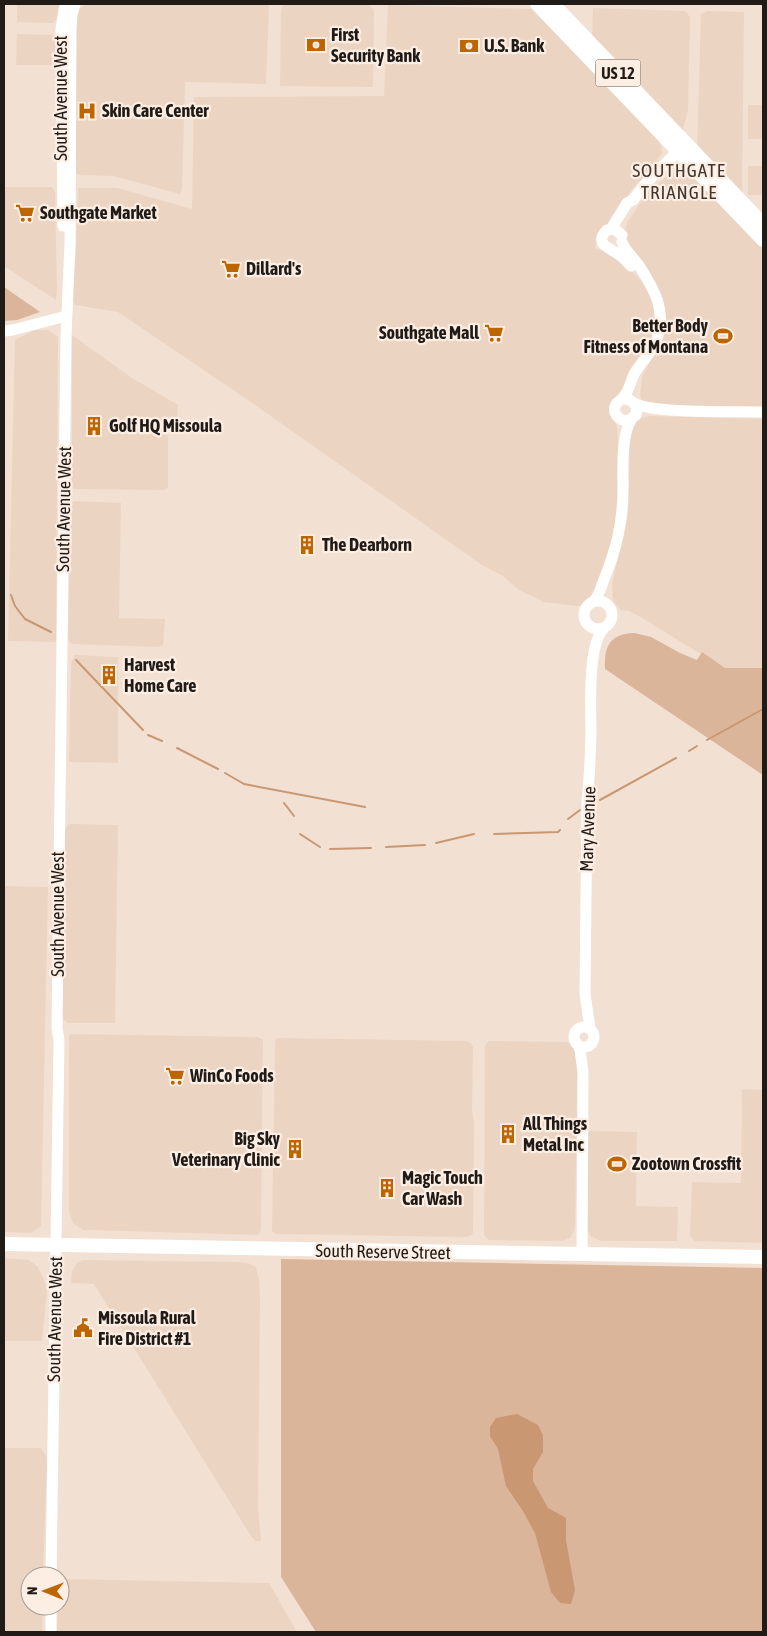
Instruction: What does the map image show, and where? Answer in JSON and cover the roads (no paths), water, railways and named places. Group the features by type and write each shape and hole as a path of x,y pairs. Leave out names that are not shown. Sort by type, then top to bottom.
{"highway":[{"name":"US 12","path":"536,4 763,224"},
{"name":"US 12","path":"553,4 763,240"},
{"name":"South Reserve Street","path":"4,1244 763,1257"}],"street":[{"name":"South Avenue West","path":"65,4 60,28 61,170 62,220 69,253"},
{"name":"South Avenue West","path":"51,1566 59,1040 58,896 66,316 70,243 71,24 75,4"},
{"path":"610,249 619,247 622,239 623,225 634,204 634,200 648,181 681,146"},
{"path":"634,200 627,203 611,229 605,233 602,239 604,246 619,254 631,266 643,273"},
{"path":"611,229 618,231 653,287 659,301 661,318 657,338 643,363 630,401"},
{"path":"4,331 66,316"},
{"path":"610,567 608,605 612,618 604,628 596,629 588,625 584,616 585,611 598,597 610,567 621,524 626,430 637,411 630,401"},
{"path":"623,465 618,418 615,411 616,404 630,401 647,408 763,412"},
{"path":"618,418 624,421 642,414 678,410"},
{"path":"593,602 601,602 608,605"},
{"name":"Mary Avenue","path":"585,1028 587,817 590,778 592,665 588,625"},
{"name":"Mary Avenue","path":"592,665 598,635 604,628"},
{"path":"582,1254 583,1072 580,1050 574,1035 585,1028 594,1036 585,1058 583,1072"},
{"path":"578,1044 584,1047 591,1045"},
{"path":"50,1632 51,1616"}],"waterway":[{"path":"11,595 15,606 25,619 51,632"},
{"path":"76,660 143,730"},
{"path":"707,740 763,709"},
{"path":"148,735 162,741"},
{"path":"689,751 697,746"},
{"path":"177,748 218,769"},
{"path":"600,800 676,758"},
{"path":"225,773 244,784 365,807"},
{"path":"284,803 294,816"},
{"path":"568,819 580,810"},
{"path":"494,834 558,832 560,830"},
{"path":"300,834 320,847"},
{"path":"436,843 474,834"},
{"path":"386,847 425,845"},
{"path":"330,849 371,848"}],"place":[{"name":"First Security Bank","path":"316,45"},
{"name":"U.S. Bank","path":"469,46"},
{"name":"Skin Care Center","path":"87,111"},
{"name":"Southgate Market","path":"25,213"},
{"name":"Dillard's","path":"231,269"},
{"name":"Southgate Mall","path":"494,333"},
{"name":"Better Body Fitness of Montana","path":"723,336"},
{"name":"Golf HQ Missoula","path":"94,426"},
{"name":"The Dearborn","path":"307,545"},
{"name":"Harvest Home Care","path":"109,675"},
{"name":"WinCo Foods","path":"175,1076"},
{"name":"All Things Metal Inc","path":"508,1134"},
{"name":"Big Sky Veterinary Clinic","path":"295,1149"},
{"name":"Zootown Crossfit","path":"617,1164"},
{"name":"Magic Touch Car Wash","path":"387,1188"},
{"name":"Missoula Rural Fire District #1","path":"83,1328"}],"district":[{"name":"SOUTHGATE TRIANGLE","path":"679,181"}]}
